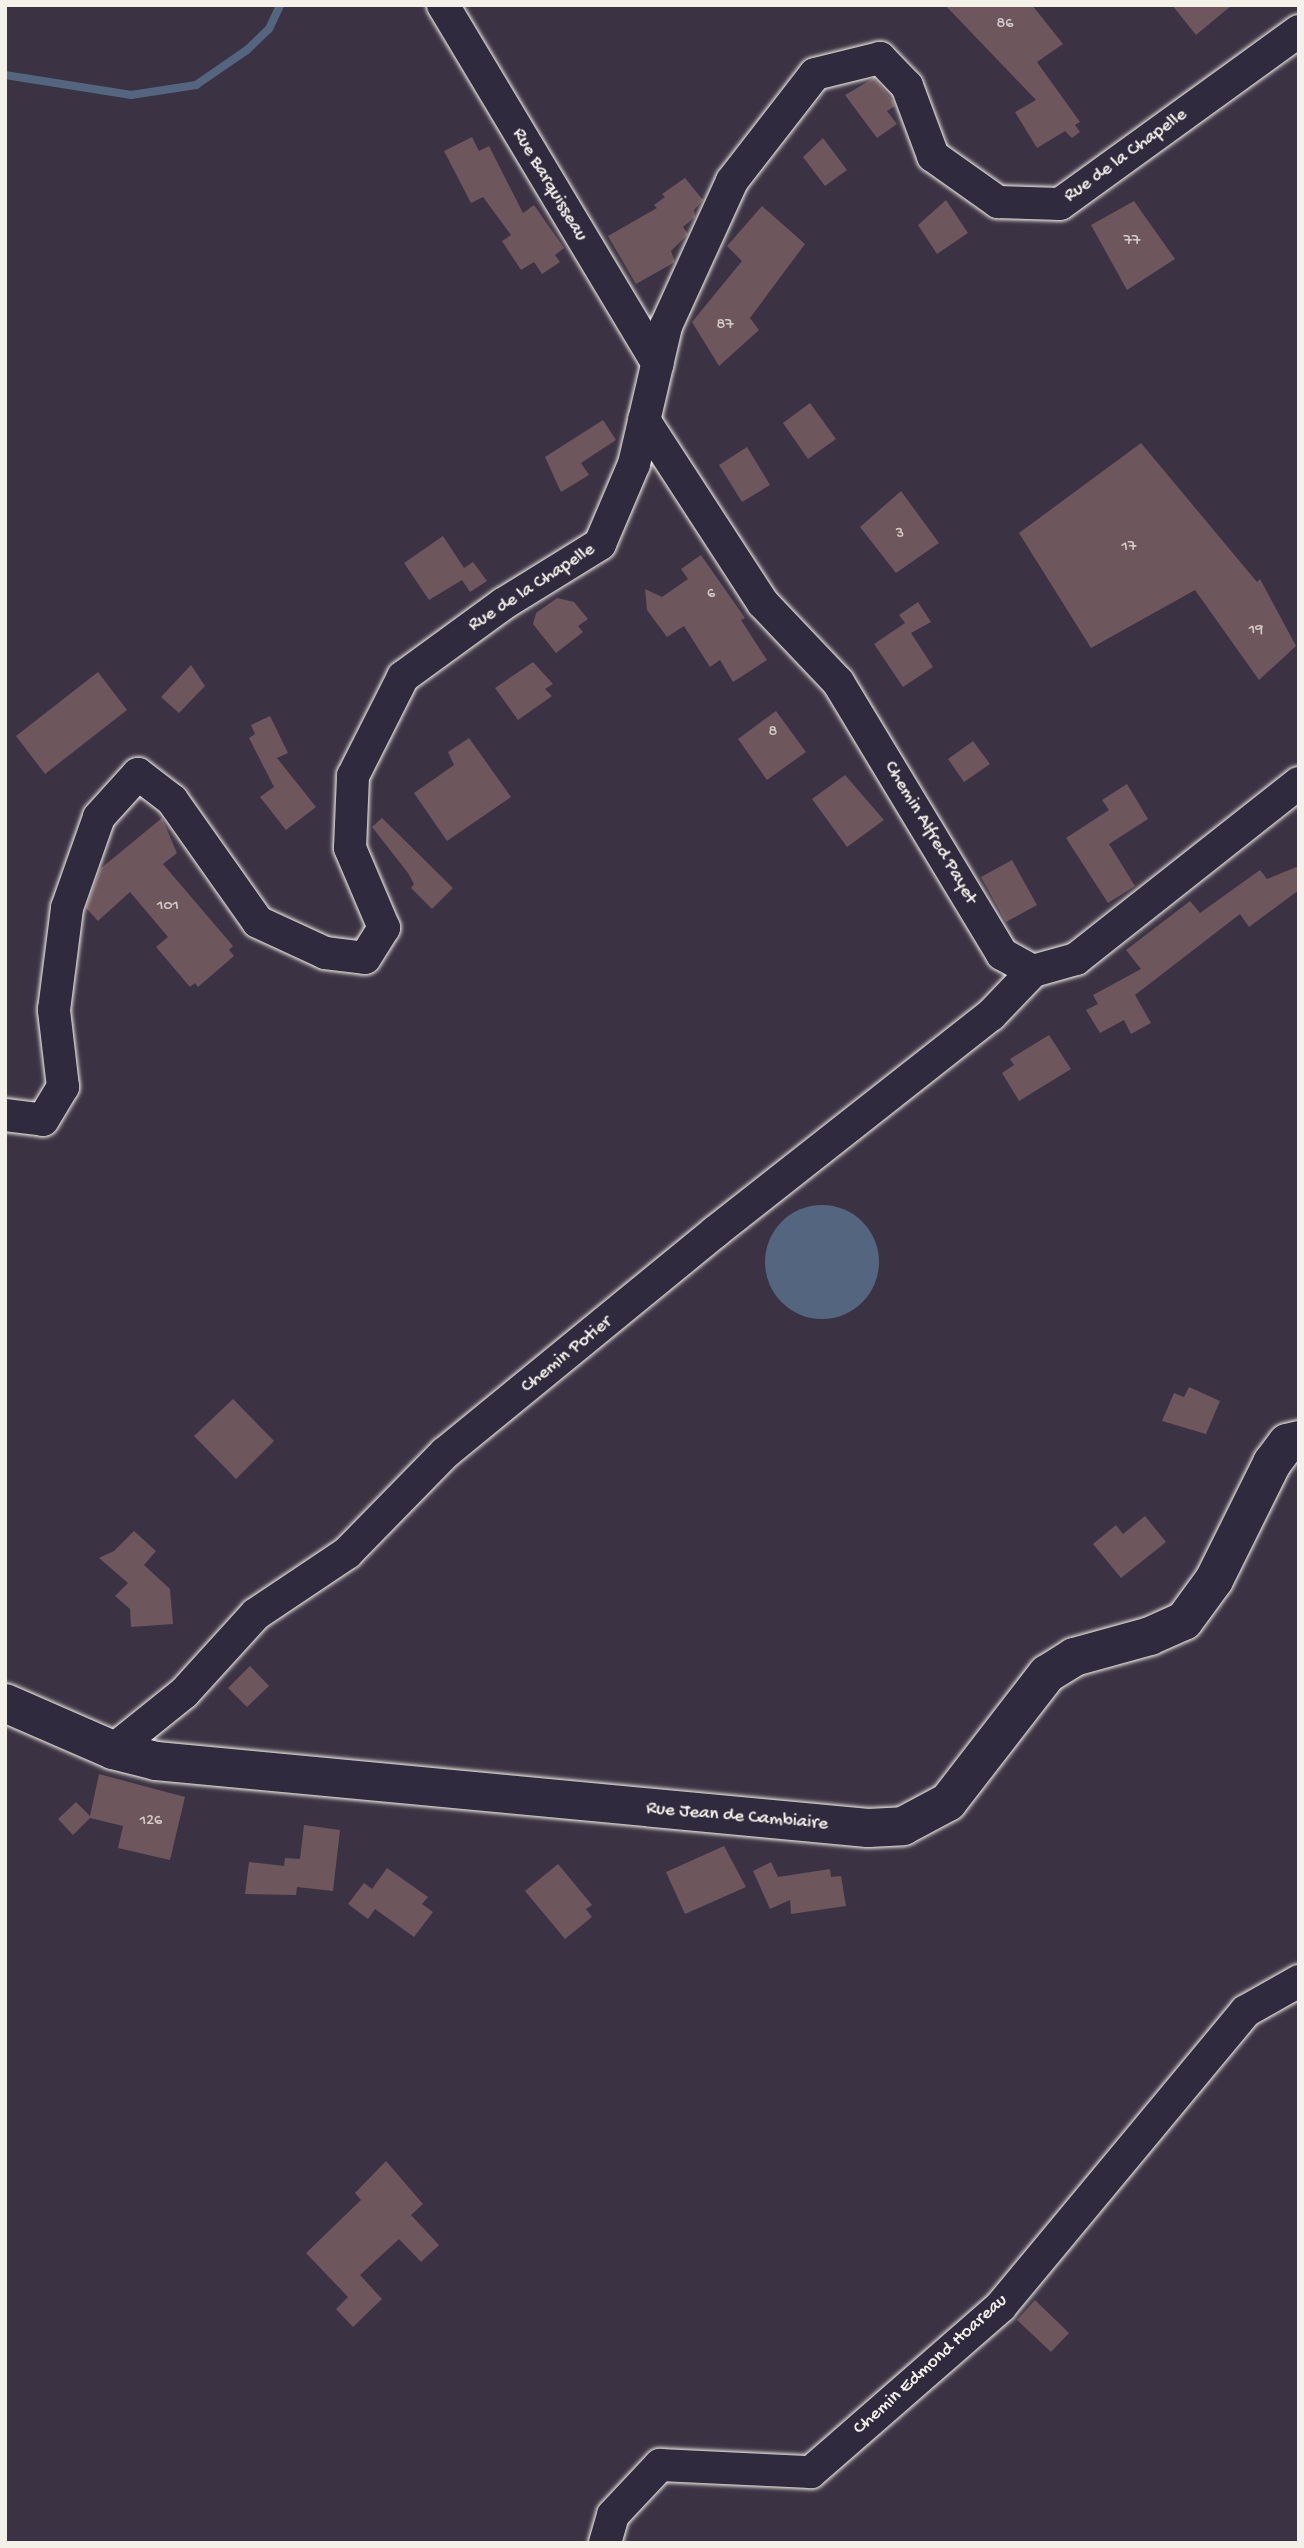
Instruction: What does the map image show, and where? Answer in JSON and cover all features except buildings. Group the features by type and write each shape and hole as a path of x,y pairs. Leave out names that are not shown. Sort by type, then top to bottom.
{"main road":[{"name":"Rue Jean de Cambiaire","path":"5,1703 113,1750 156,1761 273,1776 868,1828 903,1826 948,1802 1047,1674 1074,1657 1150,1636 1184,1621 1214,1580 1272,1463 1287,1443 1299,1440"}],"street":[{"name":"Rue Barquisseau","path":"443,5 657,364"},
{"name":"Rue de la Chapelle","path":"5,1115 43,1120 62,1087 54,1010 67,908 99,817 138,775 172,800 258,922 326,953 365,958 384,928 350,848 353,776 403,677 503,604 600,544 634,464 666,326 733,181 815,74 880,58 907,86 933,156 998,202 1060,204 1299,31"},
{"name":"Chemin Alfred Payet","path":"644,420 763,603 838,682 1002,954 1032,971"},
{"path":"1032,971 1076,958 1299,783"},
{"name":"Chemin Potier","path":"113,1750 184,1693 256,1614 347,1553 445,1453 715,1232 991,1015 1032,971"},
{"name":"Chemin Edmond Hoareau","path":"605,2543 613,2515 660,2465 811,2472 1001,2306 1247,2011 1299,1981"}],"water":[{"path":"822,1205 844,1210 862,1222 874,1240 879,1262 874,1284 862,1302 844,1314 822,1319 800,1314 782,1302 770,1284 765,1262 770,1240 782,1222 800,1210"}],"waterway":[{"path":"5,75 131,95 196,85 247,50 269,29 280,5"}]}
